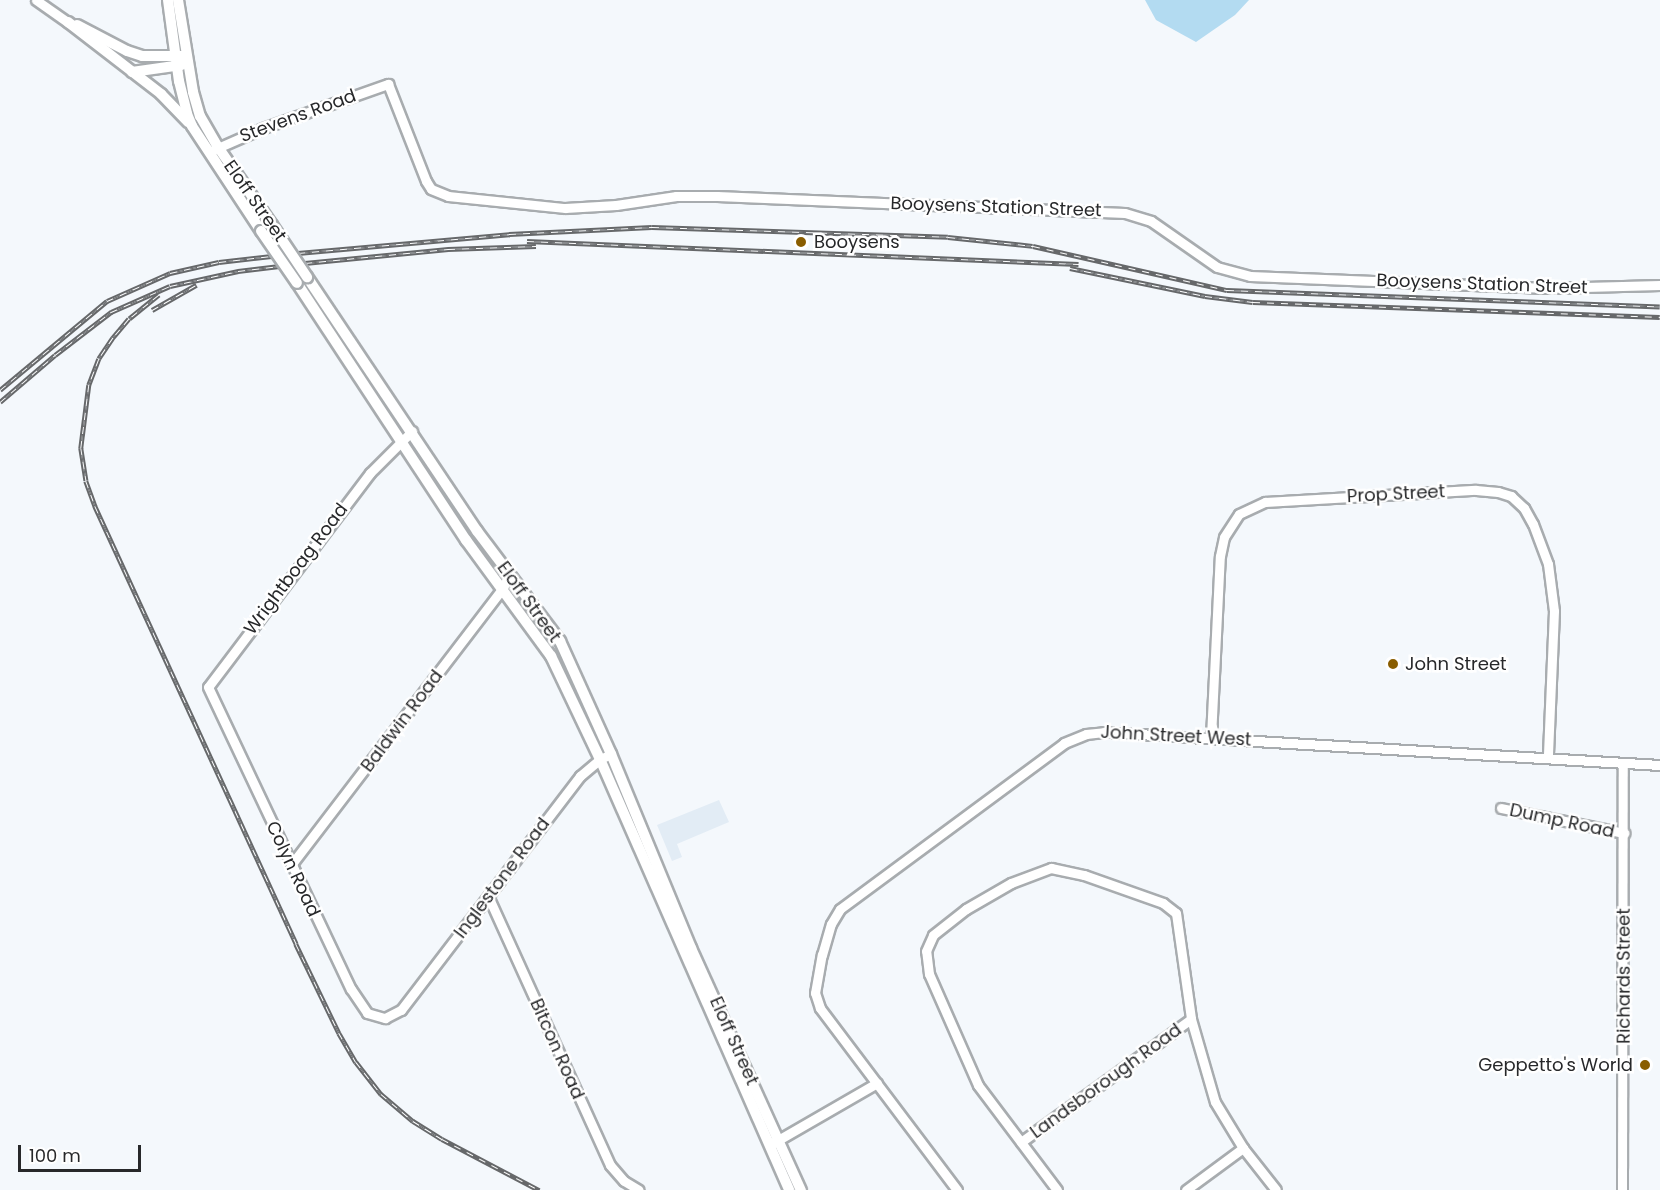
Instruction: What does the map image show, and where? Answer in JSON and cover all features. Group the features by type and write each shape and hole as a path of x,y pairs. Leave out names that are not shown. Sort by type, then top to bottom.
{"street":[{"path":"36,0 161,94 192,126"},
{"path":"168,0 182,61"},
{"path":"178,0 182,61"},
{"path":"68,22 127,51 142,56 182,61"},
{"path":"132,72 182,61"},
{"name":"Eloff Street","path":"182,61 183,101 192,126 214,150 272,225 307,277 336,329 447,509 551,656 655,874 775,1142 801,1190"},
{"name":"Eloff Street","path":"182,61 214,150 261,231 297,283 336,329 415,435 458,502 560,641 611,754 655,874"},
{"name":"Stevens Road","path":"214,150 263,128 388,84"},
{"name":"Booysens Station Street","path":"388,84 426,181 431,189 448,196 559,208 616,205 676,196 717,196 1125,213 1143,217 1158,225 1217,267 1250,276 1547,288 1660,285"},
{"name":"Wrightboag Road","path":"208,687 353,494 387,453 415,435"},
{"name":"Prop Street","path":"1211,737 1220,556 1224,537 1239,514 1265,502 1476,490 1511,496 1524,508 1533,524 1548,564 1554,611 1548,757"},
{"path":"447,509 458,502"},
{"name":"Baldwin Road","path":"291,865 503,588 509,574"},
{"name":"Colyn Road","path":"208,687 359,1004 367,1013 376,1017 385,1018 402,1010"},
{"name":"John Street West","path":"877,1083 826,1016 815,993 831,924 840,909 1070,739 1104,732 1660,765"},
{"name":"Inglestone Road","path":"402,1010 580,776 600,759 611,754"},
{"name":"Richards Street","path":"1622,1190 1623,763"},
{"name":"Dump Road","path":"1501,808 1624,833"},
{"path":"1057,1190 978,1085 929,974 926,951 933,935 990,893 1051,868 1064,869 1155,900 1176,914 1191,1019 1215,1102 1243,1148 1276,1190"},
{"name":"Bitcon Road","path":"488,896 610,1165 624,1181 639,1190"},
{"name":"Landsborough Road","path":"1021,1142 1191,1019"},
{"path":"775,1142 877,1083 957,1190"},
{"name":"Eloff Street","path":"775,1142 789,1190"},
{"path":"1186,1190 1243,1148"}],"shaded area":[{"path":"719,800 729,822 677,844 682,857 672,861 657,825"}],"water":[{"path":"1145,0 1249,0 1235,15 1196,42 1156,20"}],"railway":[{"path":"0,390 107,301 170,273 219,262 509,234 652,227 948,237 1033,246 1227,290 1660,307"},
{"path":"527,241 1079,264"},
{"path":"0,402 55,355 111,312 170,286 238,271 305,263 448,249 536,246"},
{"path":"1070,268 1205,296 1253,302 1660,317"},
{"path":"152,310 196,285"},
{"path":"159,295 129,319 113,338 99,359 89,385 81,448 86,481 95,506 296,944 339,1033 356,1062 381,1094 413,1121 442,1139 539,1190"}],"place":[{"name":"Booysens","path":"801,242"},
{"name":"John Street","path":"1393,664"},
{"name":"Geppetto's World","path":"1645,1065"}]}
